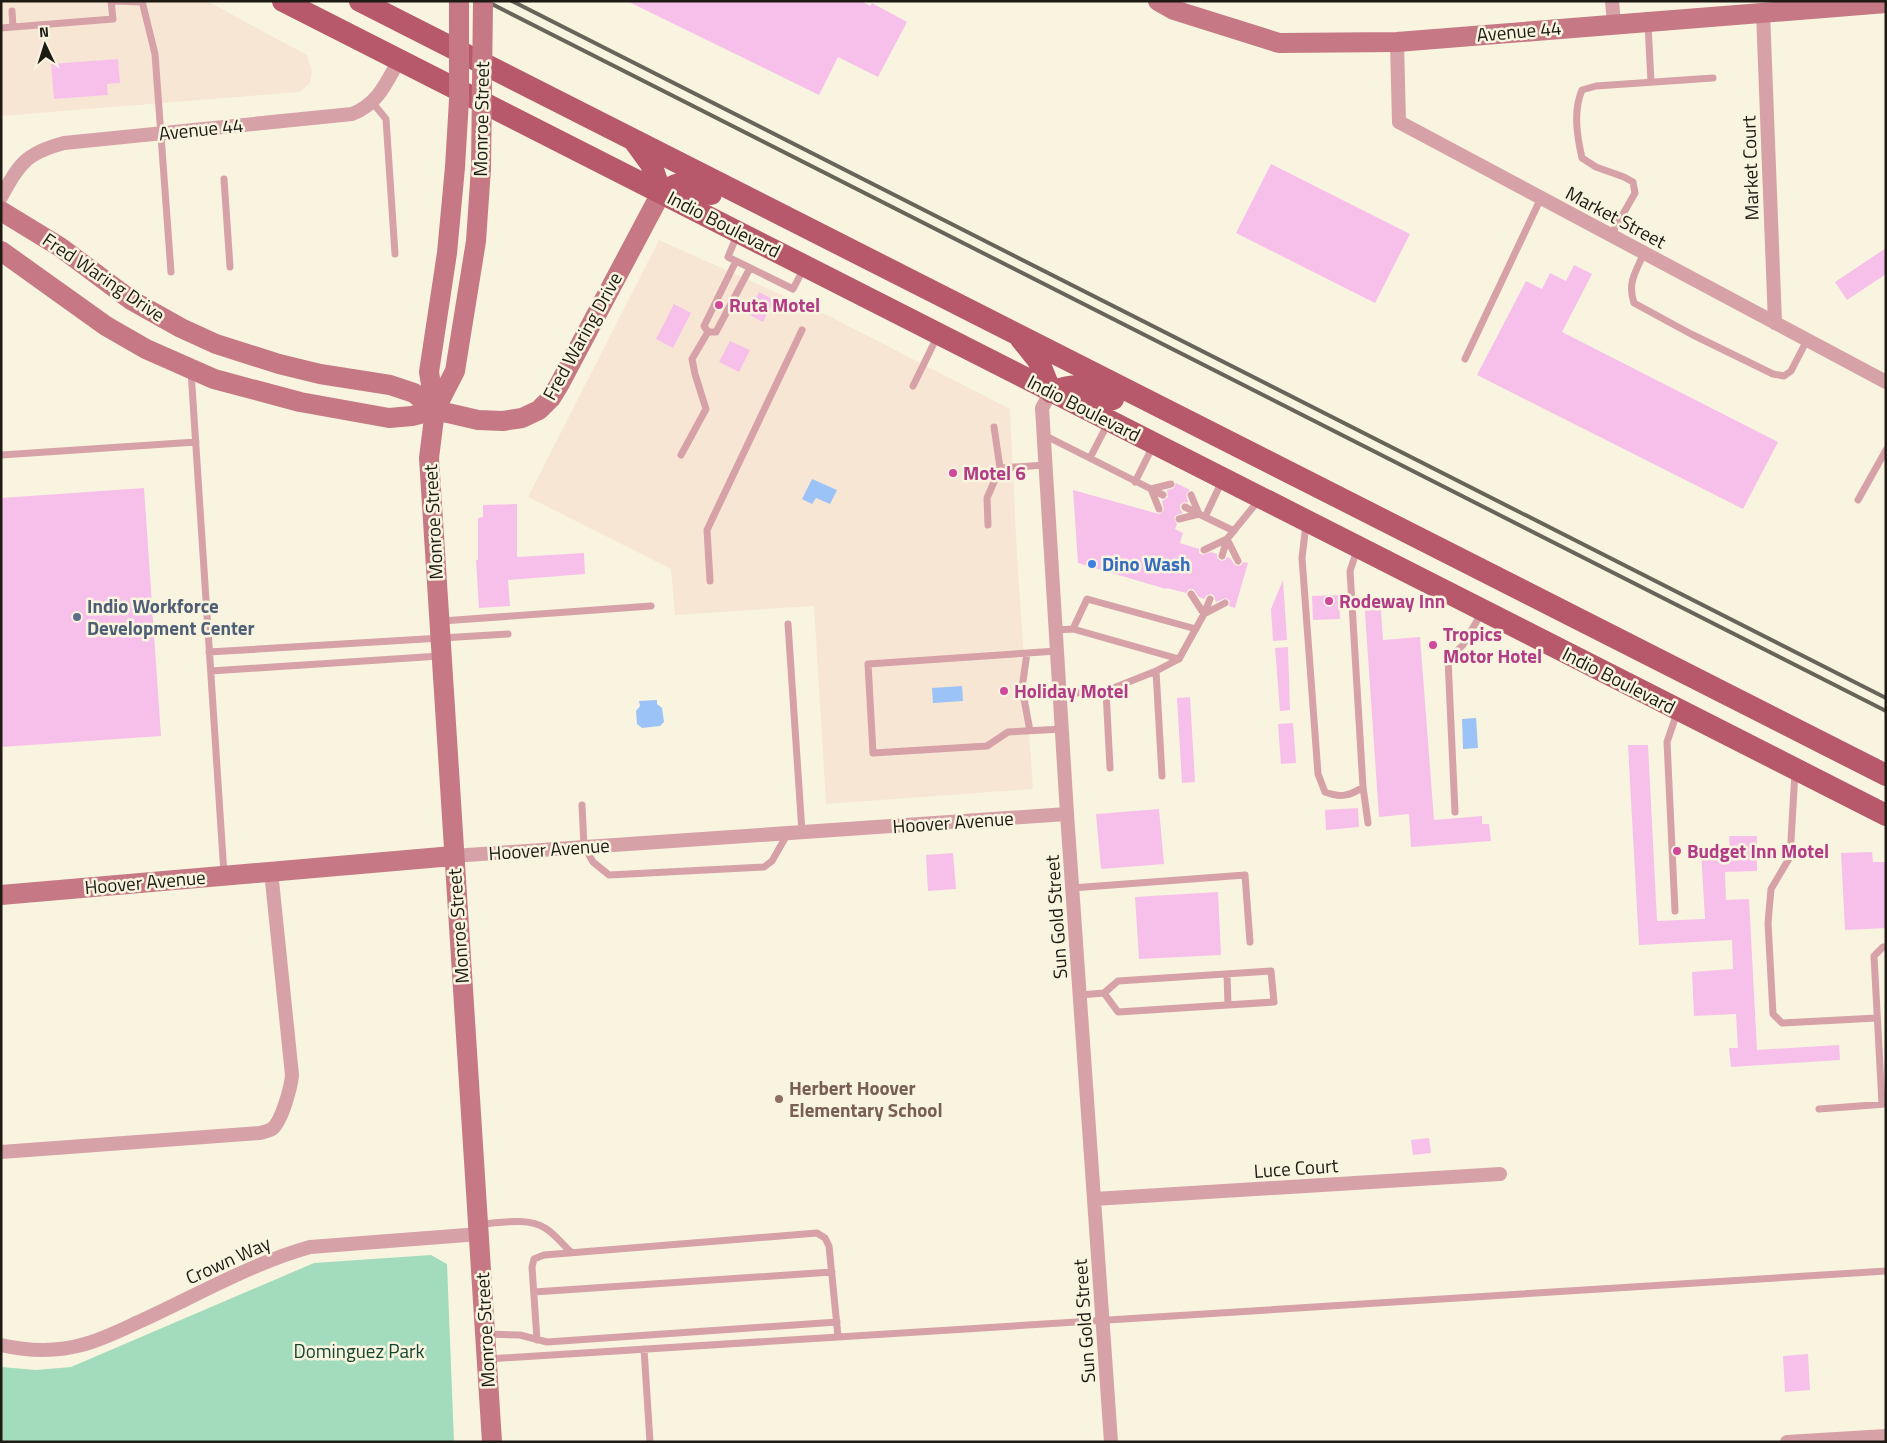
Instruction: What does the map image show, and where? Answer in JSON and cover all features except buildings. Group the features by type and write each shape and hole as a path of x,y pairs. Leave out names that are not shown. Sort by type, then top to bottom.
{"main road":[{"name":"Indio Boulevard","path":"283,1 1886,815"},
{"name":"Indio Boulevard","path":"360,1 1886,775"},
{"name":"Monroe Street","path":"459,1 459,100 455,167 447,253 429,372 435,410 429,458 492,1442"},
{"name":"Monroe Street","path":"435,410 456,371 476,241 481,168 483,1"},
{"name":"Avenue 44","path":"1158,1 1174,10 1279,43 1397,42 1886,3"},
{"path":"504,113 554,122 626,158 632,157 634,154 633,140"},
{"path":"633,140 651,164 661,193 674,184 681,182 690,184 790,235 837,243"},
{"name":"Fred Waring Drive","path":"1,211 60,247 131,300 181,328 224,347 320,374 390,385 414,393 435,410 478,420 503,421 522,418 539,410 559,385 661,193"},
{"name":"Fred Waring Drive","path":"1,252 106,326 146,349 191,370 256,391 300,402 389,418 412,416 435,410"},
{"path":"1016,334 1038,360 1051,392 1069,385 1089,387 1168,427 1220,437"},
{"name":"Hoover Avenue","path":"1,895 271,870 453,856"}],"street":[{"path":"1612,1 1614,24"},
{"name":"Market Court","path":"1763,12 1775,323"},
{"name":"Market Street","path":"1397,42 1399,122 1886,382"},
{"name":"Avenue 44","path":"1,196 16,170 28,157 45,148 64,143 352,114 372,102 399,60"},
{"name":"Sun Gold Street","path":"1051,392 1042,408 1067,814 1111,1442"},
{"name":"Hoover Avenue","path":"453,856 1067,814"},
{"path":"1,1152 260,1132 270,1130 276,1124 291,1086 292,1075 271,870"},
{"name":"Luce Court","path":"1094,1199 1500,1174"},
{"name":"Crown Way","path":"1,1345 36,1350 84,1344 116,1332 261,1264 310,1247 479,1229"},
{"path":"1788,1442 1886,1436"}],"lane":[{"path":"1,28 113,19 113,1 142,2 155,54 171,272"},
{"path":"12,11 14,27"},
{"path":"1647,21 1651,82"},
{"path":"1610,235 1634,193 1633,182 1596,167 1582,158 1578,140 1577,102 1582,90 1596,86 1713,78"},
{"path":"372,102 386,120 395,254"},
{"path":"224,179 230,267"},
{"path":"1465,358 1541,198"},
{"path":"738,232 728,258 793,290 805,266"},
{"path":"1644,253 1631,282 1631,294 1634,302 1692,334 1773,374 1784,376 1791,371 1807,340"},
{"path":"708,332 704,326 736,261"},
{"path":"708,332 716,332 750,268"},
{"path":"710,581 707,530 802,330"},
{"path":"681,455 706,409 694,374 692,359 708,332"},
{"path":"913,386 938,334"},
{"path":"191,370 224,875"},
{"path":"1090,458 1109,421"},
{"path":"988,525 987,498 1000,468 994,427"},
{"path":"1044,435 1164,495"},
{"path":"1,455 196,442"},
{"path":"1135,482 1154,444"},
{"path":"1858,500 1886,450"},
{"path":"1000,468 1046,465"},
{"path":"1202,516 1223,479"},
{"path":"1151,489 1171,484"},
{"path":"1151,489 1158,509"},
{"path":"1191,495 1202,516"},
{"path":"1204,550 1227,539 1261,498"},
{"path":"1185,507 1234,531"},
{"path":"1179,520 1202,516"},
{"path":"1306,521 1302,558 1318,774 1325,792 1337,796 1352,794 1363,787"},
{"path":"1222,556 1227,539"},
{"path":"1227,539 1238,561"},
{"path":"1358,547 1350,571 1363,787 1368,823"},
{"path":"1192,594 1204,614"},
{"path":"1073,629 1087,599 1196,629"},
{"path":"1060,694 1106,691 1156,671 1179,659 1204,614 1210,599"},
{"path":"1204,614 1225,603"},
{"path":"211,671 440,639 651,606"},
{"path":"1455,812 1448,659 1463,645 1483,611"},
{"path":"582,806 584,846 593,862 609,876 764,867 772,861 795,832 788,624"},
{"path":"1056,630 1073,629 1179,659"},
{"path":"209,652 508,634"},
{"path":"1057,651 868,664 873,753 987,746 1008,732 1062,730"},
{"path":"1027,653 1022,688 1030,730"},
{"path":"1156,671 1162,776"},
{"path":"1106,691 1110,768"},
{"path":"1675,911 1667,742 1678,710"},
{"path":"1795,769 1790,857 1771,889 1768,923 1773,1014 1782,1023 1877,1018"},
{"path":"1072,888 1245,876 1250,942"},
{"path":"1819,1109 1884,1104 1874,956 1883,947 1886,947"},
{"path":"1080,994 1104,993 1118,981 1271,971 1274,1002 1118,1012 1104,993"},
{"path":"1226,974 1228,1005"},
{"path":"479,1229 521,1222 534,1224 545,1228 571,1252"},
{"path":"537,1340 532,1267 534,1259 544,1254 817,1233 825,1238 829,1246 838,1336"},
{"path":"487,1359 1886,1271"},
{"path":"534,1292 832,1272"},
{"path":"486,1334 520,1335 546,1342 837,1322"},
{"path":"644,1349 650,1442"}],"shaded area":[{"path":"1,1 207,1 307,55 312,72 310,83 300,92 1,116"},
{"path":"659,240 831,317 1010,409 1017,556 1033,789 826,804 814,606 675,615 671,569 528,497"}],"green space":[{"name":"Dominguez Park","path":"431,1255 447,1264 454,1442 1,1442 1,1367 36,1370 71,1367 314,1263"}],"water":[{"path":"812,479 837,490 830,504 816,498 812,504 802,499"},
{"path":"962,686 963,701 933,703 932,688"},
{"path":"657,700 657,704 662,708 664,722 660,726 642,728 637,724 636,711 640,706 639,701"},
{"path":"1476,718 1478,748 1463,749 1462,719"}],"railway":[{"path":"486,1 1886,711"},
{"path":"512,1 1886,698"}],"place":[{"name":"Ruta Motel","path":"719,305"},
{"name":"Motel 6","path":"953,473"},
{"name":"Dino Wash","path":"1092,564"},
{"name":"Rodeway Inn","path":"1329,601"},
{"name":"Indio Workforce Development Center","path":"77,617"},
{"name":"Tropics Motor Hotel","path":"1433,645"},
{"name":"Holiday Motel","path":"1004,691"},
{"name":"Budget Inn Motel","path":"1677,851"},
{"name":"Herbert Hoover Elementary School","path":"779,1099"}]}
